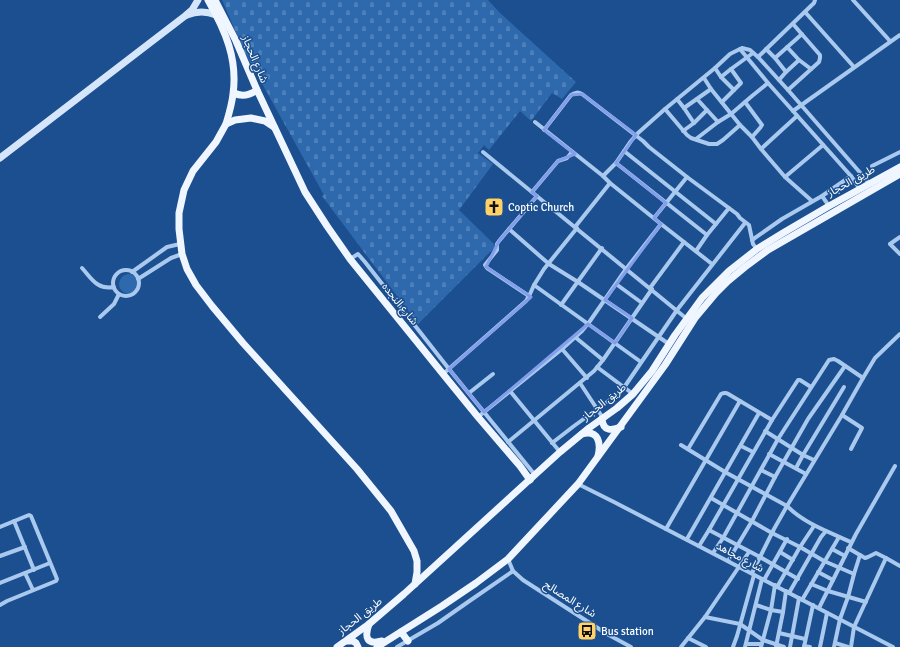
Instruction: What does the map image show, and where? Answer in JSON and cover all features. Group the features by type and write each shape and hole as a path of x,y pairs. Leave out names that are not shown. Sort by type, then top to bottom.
{"main road":[{"name":"شارع الحجاز","path":"208,0 230,46 234,62 234,93 226,124 216,142 193,171 184,190 179,213 180,244 187,269 196,285 243,343 357,469 391,511 414,550 417,561 415,584"},
{"name":"شارع الحجاز","path":"215,0 236,40 274,127"},
{"path":"234,93 245,95 257,90"},
{"path":"226,124 240,119 250,118 260,120 274,127"},
{"name":"شارع النجده","path":"274,127 305,192 350,259 478,417 520,466 533,478"},
{"name":"طريق الحجاز","path":"337,647 369,624 415,584 581,434 633,394 652,371 675,335 702,298 729,271 756,250 828,206 900,167"},
{"name":"طريق الحجاز","path":"377,647 442,606 508,559 578,484 665,365 695,318 728,281 768,250 900,174"},
{"path":"603,418 603,424 609,429 614,429 621,426"},
{"path":"581,434 589,433 597,438 600,447 597,458"},
{"path":"369,624 366,632 368,639 375,643 388,640"},
{"path":"401,632 405,644"},
{"path":"346,641 353,641 358,647"}],"street":[{"path":"0,158 185,16 192,10 198,0"},
{"path":"758,57 816,0"},
{"path":"853,0 890,41"},
{"path":"185,16 201,12 216,15"},
{"path":"805,12 854,67"},
{"path":"788,90 819,62 820,57 793,24"},
{"path":"775,58 802,34"},
{"path":"793,111 900,35"},
{"path":"787,47 799,60 811,69"},
{"path":"740,49 768,83 851,176 860,189"},
{"path":"603,176 616,163 636,135 665,109 704,78 730,54 740,49 748,49 758,57 779,80 870,184"},
{"path":"766,49 786,72"},
{"path":"721,76 753,53"},
{"path":"779,80 799,60"},
{"path":"715,68 734,90"},
{"path":"722,102 741,83 731,69"},
{"path":"704,78 731,114 785,177 812,201"},
{"path":"696,139 731,114 768,83"},
{"path":"684,108 711,89"},
{"path":"544,130 571,95 575,93 582,94 636,135 687,177 737,214 750,229 756,250"},
{"path":"677,99 694,123"},
{"path":"697,99 718,122"},
{"path":"745,102 762,125 752,137"},
{"path":"665,109 687,135 691,138 710,144 717,144 740,125"},
{"path":"683,130 694,123 707,110"},
{"path":"761,149 797,116"},
{"path":"535,122 712,264"},
{"path":"785,177 823,145"},
{"path":"624,151 716,224"},
{"path":"483,152 687,319"},
{"path":"532,192 558,161 567,158 572,152"},
{"path":"872,166 900,152"},
{"path":"616,163 707,236"},
{"path":"752,240 782,218 822,196 851,176"},
{"path":"654,218 687,177"},
{"path":"443,374 524,303 534,285 555,255 610,183"},
{"path":"529,296 485,266 497,250 498,242 537,196"},
{"path":"822,196 828,206"},
{"path":"696,251 729,208"},
{"path":"552,443 618,394 677,310 745,223"},
{"path":"478,417 562,349 588,324 626,269 661,224"},
{"path":"509,229 549,264 669,344"},
{"path":"900,237 890,244 900,254"},
{"path":"508,442 580,384 597,367 684,242"},
{"path":"132,272 167,247 180,244"},
{"path":"561,305 602,248"},
{"path":"138,279 171,258 182,254"},
{"path":"350,259 358,254 365,262 508,442 533,478"},
{"path":"82,268 98,286 103,288 114,287"},
{"path":"123,270 132,272 138,279 138,288 136,292 128,296 124,296 116,291 113,283 116,275 123,270"},
{"path":"616,284 642,303"},
{"path":"534,285 641,362"},
{"path":"100,317 114,304 120,294"},
{"path":"733,647 753,574 772,533 875,358 900,334"},
{"path":"575,337 603,360"},
{"path":"562,349 587,378"},
{"path":"713,553 723,538 778,439 829,360 834,359 863,378"},
{"path":"728,561 752,522 775,477 808,419 845,366"},
{"path":"597,367 633,394"},
{"path":"469,393 493,374"},
{"path":"698,546 709,530 765,431 798,380 811,387"},
{"path":"580,384 603,418"},
{"path":"796,468 844,387"},
{"path":"510,391 560,452"},
{"path":"688,449 722,394 725,393 772,420"},
{"path":"666,529 740,401"},
{"path":"687,540 759,413"},
{"path":"842,415 862,428 851,449"},
{"path":"765,431 791,448 814,460"},
{"path":"681,445 725,472 787,506 794,513 814,526 851,542"},
{"path":"741,446 753,452"},
{"path":"769,454 806,474"},
{"path":"819,608 851,542 895,466"},
{"path":"761,470 775,477"},
{"name":"شارع مجاهد","path":"578,484 893,647"},
{"path":"711,498 824,561 854,574"},
{"path":"0,526 29,515 32,516 57,580 0,605"},
{"path":"14,521 34,570"},
{"path":"762,644 776,586 814,526"},
{"path":"709,530 798,579"},
{"path":"776,646 787,592 798,579 826,531"},
{"path":"790,647 801,599 839,537"},
{"path":"784,647 762,644 746,646 763,579 773,565 787,539"},
{"path":"0,556 25,547"},
{"path":"848,548 866,558 874,554 878,554 900,566"},
{"path":"832,549 844,556"},
{"path":"681,647 705,617 749,552"},
{"path":"780,552 793,560"},
{"path":"848,647 834,645 840,619 860,555"},
{"path":"851,647 854,627 886,558"},
{"name":"شارع المصالح","path":"508,559 517,576 630,647"},
{"path":"0,583 50,563"},
{"path":"397,647 405,644 438,623 513,571"},
{"path":"818,572 833,580"},
{"path":"24,573 33,590"},
{"path":"811,584 828,591 866,602"},
{"path":"756,605 783,612"},
{"path":"810,647 804,646 813,605"},
{"path":"820,647 827,613"},
{"path":"705,617 740,624 749,630 762,644"},
{"path":"779,633 806,639"},
{"path":"688,638 706,647"}],"highlighted area":[{"path":"582,94 636,135 616,163 666,203 654,218 661,224 605,300 632,318 615,343 588,324 484,412 449,369 531,297 486,267 499,241 537,196 532,192 558,161 575,154 544,130 571,95"}],"green space":[{"path":"222,0 488,0 500,13 576,82 562,99 552,93 531,121 520,111 489,150 484,145 478,153 493,164 459,210 496,246 418,324 322,196 324,195 244,51"},
{"path":"129,274 136,277 139,284 136,291 129,294 122,291 119,284 122,277"}],"place":[{"name":"Coptic Church","path":"494,207"},
{"name":"Bus station","path":"587,631"}]}
